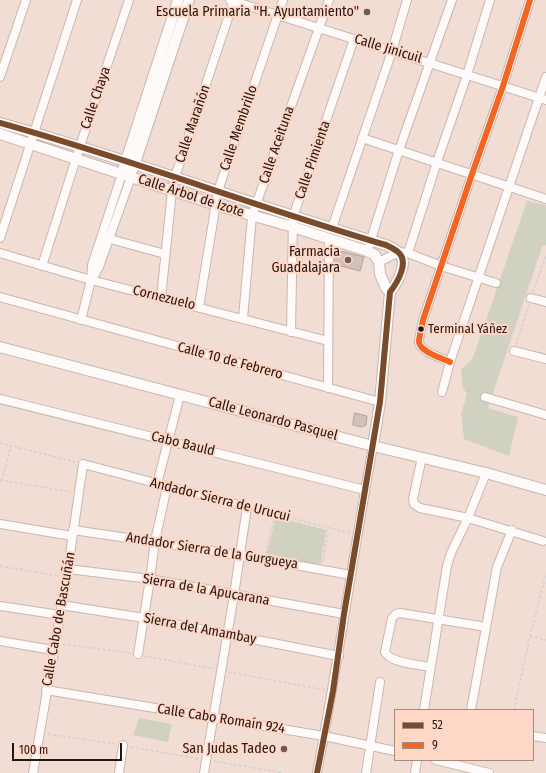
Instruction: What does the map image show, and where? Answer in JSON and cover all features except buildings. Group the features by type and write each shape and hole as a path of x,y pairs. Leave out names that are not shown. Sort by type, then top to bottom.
{"street":[{"path":"0,77 26,0"},
{"path":"0,238 77,0"},
{"name":"Calle Chaya","path":"42,266 129,0"},
{"path":"130,163 178,0"},
{"path":"81,320 91,280 92,265 189,0"},
{"name":"Calle Jinicuil","path":"233,0 542,98"},
{"name":"Calle Marañón","path":"161,298 172,191 175,177 233,0"},
{"name":"Calle Membrillo","path":"199,307 218,191 283,0"},
{"name":"Calle Aceituna","path":"243,318 252,216 329,0"},
{"path":"332,228 392,51 407,0"},
{"path":"369,246 400,150 452,0"},
{"path":"317,773 339,656 344,614 380,402 390,292 402,271 403,253 437,162 467,75 490,0"},
{"path":"450,362 422,349 419,343 423,320 503,86 530,0"},
{"name":"Calle Pimienta","path":"291,332 293,222 354,39"},
{"path":"442,392 450,362 509,187 542,98 546,77"},
{"name":"Calle Árbol de Izote","path":"0,124 80,146 257,204 329,239 369,246 386,245 403,253"},
{"name":"Calle Árbol de Izote","path":"0,134 252,216 332,228 369,246 379,262"},
{"path":"362,138 546,199"},
{"path":"91,280 99,267 110,239 126,175"},
{"path":"110,239 165,254"},
{"path":"328,388 329,239"},
{"name":"Cornezuelo","path":"0,252 91,280 328,341"},
{"path":"390,292 386,288 380,274 379,262 403,253 496,283"},
{"name":"Calle 10 de Febrero","path":"0,297 380,402"},
{"path":"531,298 546,302"},
{"name":"Calle Leonardo Pasquel","path":"0,347 373,446 486,473 546,490"},
{"path":"514,351 546,359"},
{"path":"157,484 180,394"},
{"path":"485,397 546,414"},
{"name":"Cabo Bauld","path":"0,399 365,490"},
{"path":"422,457 413,499 414,504 420,508 468,518 512,530 543,541"},
{"name":"Andador Sierra de Urucui","path":"83,464 247,507"},
{"name":"Calle Cabo de Bascuñán","path":"33,773 67,573 83,464"},
{"path":"424,709 447,566 457,539 468,518 486,473"},
{"path":"138,654 155,541 167,487"},
{"path":"204,773 234,595 247,507"},
{"name":"Andador Sierra de la Gurgueya","path":"0,524 155,541 265,559 351,576"},
{"path":"470,709 497,568 512,530"},
{"name":"Sierra de la Apucarana","path":"67,573 150,579 344,614"},
{"name":"Sierra del Amambay","path":"61,605 144,618 339,656"},
{"path":"0,606 60,615"},
{"path":"431,667 393,660 387,656 385,652 392,618 396,614 400,613 486,627"},
{"path":"0,641 54,646"},
{"path":"366,773 380,682"},
{"name":"Calle Cabo Romaín 924","path":"46,690 324,736 394,751"},
{"path":"534,736 546,738"},
{"path":"119,773 123,745"},
{"path":"415,773 417,761"},
{"path":"440,761 489,773"}],"path":[{"path":"471,427 480,411 487,386 499,354 504,349 514,351 546,256"},
{"path":"496,283 531,298"},
{"path":"0,443 83,464"},
{"path":"11,446 1,480 79,494"},
{"name":"Andador Sierra de Urucui","path":"247,507 357,535"},
{"path":"265,559 275,514"},
{"path":"322,570 328,527"},
{"path":"0,566 67,573"},
{"path":"514,709 530,636 546,574"},
{"path":"530,636 546,640"},
{"path":"54,646 138,654 221,671 333,691"},
{"path":"40,732 283,773"}],"green space":[{"path":"527,201 546,205 546,245 542,247 488,408 518,417 509,456 464,439 461,414 467,394 463,388 461,370 473,358"},
{"path":"276,517 326,530 320,568 266,557"},
{"path":"139,718 172,724 168,742 133,735"}],"transit line":[{"name":"9","path":"450,362 427,352 420,346 419,340 423,320 503,86 530,0"},
{"name":"52","path":"0,123 97,152 386,245 398,252 401,256 403,267 399,278 390,292 380,402 344,614 333,691 317,773"}],"place":[{"name":"Escuela Primaria \"H. Ayuntamiento\"","path":"367,12"},
{"name":"Farmacia Guadalajara","path":"348,260"},
{"name":"Terminal Yáñez","path":"421,329"},
{"name":"San Judas Tadeo","path":"284,749"}]}
